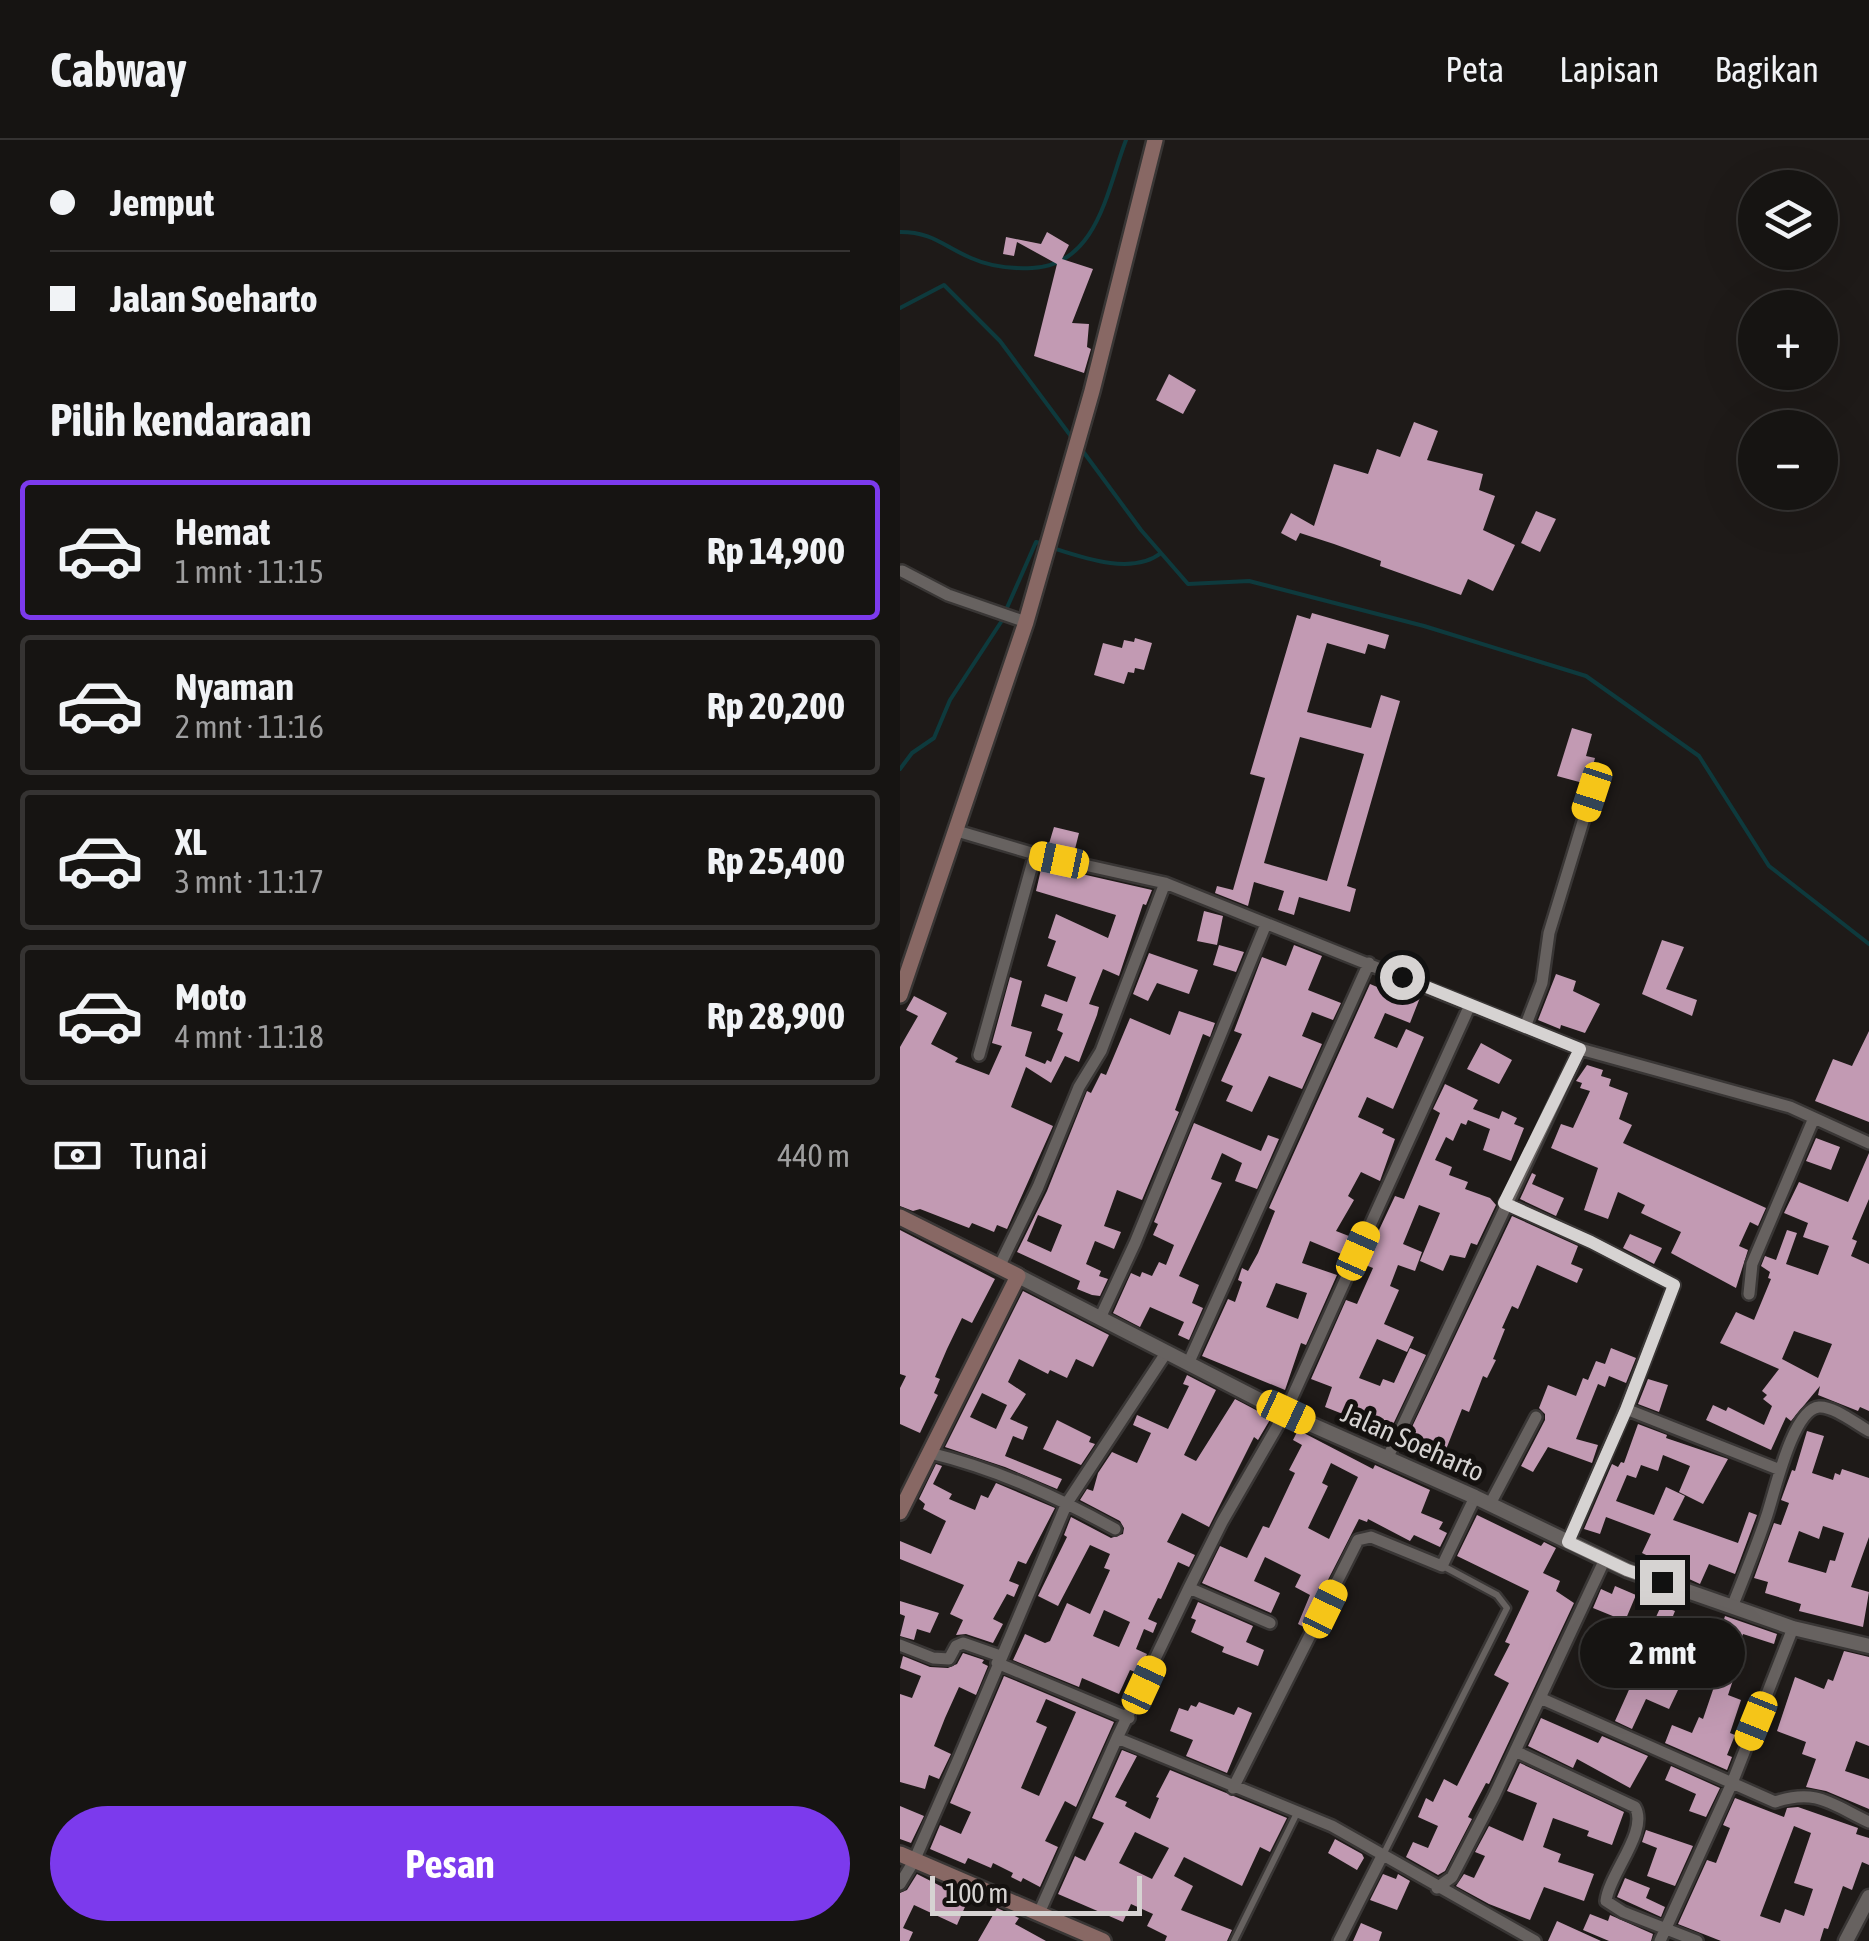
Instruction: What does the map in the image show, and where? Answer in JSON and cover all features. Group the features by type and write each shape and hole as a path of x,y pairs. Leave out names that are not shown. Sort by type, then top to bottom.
{"main road":[{"path":"900,996 1026,622 1092,391 1155,140"},
{"name":"Jalan Soeharto","path":"900,1217 1018,1276"},
{"path":"902,1505 1018,1276"},
{"path":"907,1857 1103,1941"}],"street":[{"path":"902,571 948,596 1026,622"},
{"path":"1525,1027 1542,983 1549,934 1592,792"},
{"path":"957,831 1036,854 1164,883 1580,1049 1790,1108 1869,1143"},
{"path":"979,1055 1036,854"},
{"path":"999,1266 1038,1187 1079,1088 1100,1051 1164,883"},
{"path":"1101,1316 1135,1243 1266,924"},
{"path":"1188,1364 1368,963"},
{"path":"1038,1913 1189,1588 1286,1412 1470,1005"},
{"path":"1386,1459 1580,1049"},
{"path":"1749,1294 1752,1264 1814,1118"},
{"path":"1504,1203 1674,1285 1626,1410 1568,1542"},
{"name":"Jalan Soeharto","path":"1018,1276 1286,1412 1475,1496 1605,1560 1793,1628 1869,1646"},
{"path":"900,1884 907,1857 1068,1503 1166,1353"},
{"path":"1732,1606 1794,1435 1813,1409 1828,1409 1869,1431"},
{"path":"1626,1410 1780,1470"},
{"path":"1490,1504 1536,1416"},
{"path":"930,1452 976,1464 1068,1503 1115,1529"},
{"path":"1233,1788 1358,1540 1371,1537 1442,1566 1475,1496"},
{"path":"1437,1888 1452,1877 1605,1560"},
{"path":"1189,1588 1270,1622"},
{"path":"1660,1941 1732,1784 1793,1628"},
{"path":"900,1645 941,1660 949,1658 963,1642 1129,1718"},
{"path":"1540,1698 1775,1802 1792,1795 1813,1796 1869,1822"},
{"path":"1117,1738 1332,1826 1535,1941"},
{"path":"1515,1751 1635,1807 1639,1824 1606,1901 1623,1912 1696,1941"},
{"path":"1339,1941 1382,1856"},
{"path":"1846,1941 1869,1897"}],"lane":[{"path":"1382,1856 1507,1608 1497,1595 1442,1566"},
{"path":"1234,1941 1298,1812"}],"building":[{"path":"1047,232 1069,245 1062,259 1093,269 1072,323 1089,324 1087,347 1091,349 1084,373 1034,356 1057,264 1017,242 1014,256 1003,254 1006,237 1041,244"},
{"path":"1169,374 1196,390 1183,414 1156,400"},
{"path":"1414,422 1438,431 1427,460 1483,474 1479,490 1495,496 1483,530 1515,545 1493,591 1468,579 1461,595 1380,566 1381,561 1334,544 1300,533 1296,541 1281,533 1291,513 1314,526 1334,464 1368,474 1377,449 1400,457"},
{"path":"1536,511 1556,519 1540,552 1521,543"},
{"path":"1312,613 1389,635 1385,649 1368,644 1365,654 1327,643 1307,712 1371,728 1381,695 1400,701 1347,886 1356,889 1350,912 1299,897 1294,915 1278,910 1284,891 1254,882 1248,906 1215,893 1217,886 1233,890 1265,778 1250,774 1297,615 1310,619","holes":["1300,737 1364,754 1327,881 1264,863"]},
{"path":"1135,638 1152,643 1144,670 1135,668 1134,673 1128,672 1124,684 1094,675 1103,643 1122,648 1124,640 1134,642"},
{"path":"1572,728 1592,734 1586,756 1595,758 1590,777 1585,776 1583,783 1557,776"},
{"path":"1054,827 1079,833 1074,853 1048,847"},
{"path":"1042,865 1152,890 1146,905 1143,904 1119,976 1103,969 1089,1004 1099,1007 1097,1015 1079,1062 1065,1056 1051,1083 1026,1067 1011,1107 1053,1126 1007,1229 997,1225 994,1232 972,1223 969,1228 920,1209 913,1211 900,1206 900,1047 918,1016 906,1010 914,996 947,1013 931,1044 958,1058 955,1062 989,1075 1002,1046 992,1043 1010,977 1022,981 1011,1026 1032,1032 1025,1056 1045,1064 1047,1060 1051,1062 1063,1033 1057,1030 1063,1014 1041,1006 1045,994 1067,1002 1076,977 1047,966 1056,941 1048,938 1056,914 1108,938 1116,915 1036,891"},
{"path":"1204,911 1223,916 1217,945 1197,941"},
{"path":"1662,940 1684,947 1666,989 1697,1000 1692,1016 1642,994"},
{"path":"1219,945 1244,952 1236,972 1213,965"},
{"path":"1294,945 1322,956 1308,990 1341,1003 1333,1020 1312,1012 1302,1036 1322,1044 1302,1089 1269,1076 1252,1112 1226,1101 1233,1086 1221,1081 1242,1034 1234,1031 1262,957 1286,966"},
{"path":"1149,953 1198,970 1189,994 1157,983 1148,1001 1133,994"},
{"path":"1556,974 1576,981 1573,991 1600,1004 1585,1033 1538,1020"},
{"path":"1370,984 1421,995 1410,1023 1385,1013 1374,1038 1397,1048 1406,1029 1424,1037 1393,1109 1367,1097 1358,1117 1395,1139 1380,1181 1361,1172 1348,1196 1354,1200 1336,1231 1354,1238 1346,1256 1310,1241 1302,1263 1337,1275 1306,1345 1301,1343 1285,1390 1202,1356 1228,1299 1235,1302 1242,1268 1248,1271 1258,1253 1275,1211 1269,1208","holes":["1276,1283 1307,1293 1298,1319 1266,1307"]},
{"path":"1179,1011 1215,1023 1210,1037 1203,1034 1175,1110 1179,1112 1142,1200 1117,1190 1104,1226 1121,1232 1114,1249 1095,1241 1086,1264 1108,1279 1100,1296 1092,1295 1077,1289 1080,1281 1017,1252 1047,1191 1087,1091 1091,1093 1101,1073 1106,1075 1130,1018 1170,1035","holes":["1038,1215 1062,1225 1051,1252 1027,1241"]},
{"path":"1869,1031 1869,1122 1815,1101 1833,1059 1852,1066"},
{"path":"1481,1043 1512,1060 1499,1084 1467,1069"},
{"path":"1587,1065 1603,1070 1601,1076 1611,1079 1609,1086 1628,1093 1619,1119 1632,1125 1623,1143 1766,1208 1758,1226 1750,1222 1739,1246 1748,1250 1736,1288 1671,1253 1681,1232 1641,1213 1645,1205 1618,1192 1608,1219 1584,1210 1598,1168 1551,1148 1561,1124 1573,1128 1590,1091 1580,1088 1582,1083 1576,1081"},
{"path":"1445,1084 1478,1100 1473,1109 1499,1119 1502,1111 1517,1118 1514,1124 1524,1128 1511,1161 1483,1150 1490,1129 1468,1120 1466,1125 1461,1123 1453,1141 1446,1137 1435,1160 1452,1167 1449,1175 1468,1182 1465,1189 1490,1198 1496,1205 1477,1245 1471,1243 1465,1258 1450,1255 1443,1271 1420,1261 1440,1213 1419,1205 1403,1244 1422,1252 1415,1271 1398,1265 1390,1286 1399,1290 1384,1324 1414,1337 1407,1352 1377,1339 1359,1378 1380,1386 1383,1379 1394,1383 1410,1348 1426,1355 1388,1435 1363,1426 1361,1431 1350,1427 1353,1418 1325,1407 1332,1387 1311,1379 1346,1300 1357,1304 1373,1268 1363,1264 1395,1196 1404,1199 1440,1113 1433,1109"},
{"path":"1194,1123 1261,1151 1268,1135 1279,1139 1257,1189 1235,1181 1242,1163 1222,1153 1211,1179 1222,1183 1179,1276 1199,1285 1192,1303 1203,1308 1189,1340 1178,1335 1184,1322 1150,1307 1140,1327 1113,1313 1131,1273 1152,1276 1159,1262 1166,1265 1174,1245 1153,1235 1158,1224 1154,1222"},
{"path":"1816,1138 1840,1147 1831,1170 1806,1161"},
{"path":"1869,1153 1869,1199 1852,1239 1857,1241 1851,1256 1869,1264 1869,1411 1860,1407 1858,1411 1818,1395 1820,1386 1791,1421 1786,1417 1771,1450 1706,1420 1713,1405 1726,1411 1728,1407 1764,1425 1772,1406 1763,1399 1767,1395 1762,1391 1779,1369 1720,1343 1736,1312 1754,1320 1771,1279 1770,1272 1761,1266 1765,1256 1776,1260 1787,1230 1797,1233 1786,1264 1818,1275 1829,1246 1803,1237 1808,1223 1784,1213 1799,1182 1848,1202","holes":["1794,1331 1832,1344 1818,1378 1782,1359"]},
{"path":"1532,1173 1536,1175 1532,1184 1564,1198 1556,1216 1520,1199"},
{"path":"1512,1216 1578,1246 1571,1264 1583,1269 1577,1283 1537,1265 1518,1309 1512,1306 1502,1328 1505,1329 1493,1359 1496,1360 1487,1378 1483,1376 1469,1412 1462,1409 1445,1452 1415,1441 1412,1450 1403,1446"},
{"path":"900,1230 995,1279 972,1323 962,1318 935,1377 940,1379 934,1393 938,1395 920,1433 900,1424 900,1388 906,1376 900,1374"},
{"path":"1630,1234 1662,1248 1654,1264 1623,1248"},
{"path":"1023,1291 1109,1335 1093,1367 1076,1359 1067,1378 1050,1370 1048,1374 1019,1359 1008,1382 1026,1394 1010,1419 1028,1427 1023,1440 1013,1436 1005,1456 1062,1479 1057,1489 945,1447","holes":["982,1393 1007,1405 996,1429 970,1417"]},
{"path":"1611,1348 1636,1358 1626,1383 1609,1376 1605,1387 1598,1384 1576,1439 1598,1445 1592,1463 1548,1447 1533,1472 1521,1466 1545,1420 1539,1408 1548,1385 1576,1396 1583,1378 1588,1380 1596,1361 1605,1364"},
{"path":"1187,1375 1216,1390 1184,1455 1196,1461 1235,1399 1271,1418 1258,1440 1254,1437 1209,1527 1182,1513 1167,1542 1195,1555 1189,1567 1178,1562 1161,1599 1158,1598 1148,1619 1157,1623 1153,1633 1144,1629 1136,1649 1147,1654 1138,1673 1130,1670 1119,1694 1082,1678 1079,1687 1013,1660 1025,1634 1045,1643 1050,1641 1067,1603 1090,1614 1110,1570 1104,1568 1110,1554 1090,1545 1058,1606 1038,1596 1067,1537 1064,1535 1071,1517 1111,1538 1123,1534 1120,1521 1080,1500 1087,1489 1093,1491 1098,1473 1112,1452 1137,1463 1151,1433 1133,1425 1137,1415 1168,1429 1189,1386 1183,1384","holes":["1104,1610 1130,1622 1119,1647 1093,1636"]},
{"path":"1648,1379 1668,1385 1659,1412 1638,1404"},
{"path":"1057,1420 1091,1437 1089,1442 1095,1444 1081,1465 1043,1449"},
{"path":"1638,1424 1728,1459 1703,1504 1679,1492 1690,1466 1663,1455 1658,1471 1641,1465 1636,1478 1627,1475 1616,1501 1654,1515 1666,1487 1685,1496 1673,1520 1738,1543 1749,1512 1757,1515 1735,1574 1709,1564 1700,1584 1642,1553 1651,1534 1606,1517 1600,1534 1584,1529 1612,1464 1618,1467 1624,1463"},
{"path":"1298,1430 1373,1469 1375,1465 1430,1490 1421,1513 1443,1522 1439,1529 1447,1533 1440,1547 1414,1535 1410,1541 1368,1519 1359,1519 1304,1627 1298,1624 1310,1595 1295,1587 1301,1575 1265,1557 1254,1581 1280,1593 1271,1613 1202,1583 1220,1546 1247,1558 1263,1526 1269,1528 1295,1473 1289,1470 1302,1445 1293,1440","holes":["1331,1463 1358,1477 1329,1539 1308,1528 1328,1486 1322,1483"]},
{"path":"1807,1431 1824,1436 1812,1473 1833,1480 1842,1469 1869,1478 1869,1537 1851,1587 1869,1592 1863,1627 1799,1611 1801,1604 1765,1593 1768,1582 1754,1578 1774,1523 1781,1525 1789,1503 1781,1500 1792,1470 1795,1471","holes":["1823,1526 1844,1533 1835,1561 1830,1560 1826,1573 1788,1562 1799,1531 1819,1539"]},
{"path":"936,1464 942,1466 933,1484 952,1494 949,1499 975,1510 981,1495 988,1498 996,1483 1055,1508 1026,1564 1018,1561 1009,1581 1019,1585 1014,1597 1007,1594 993,1619 1003,1624 993,1643 966,1634 956,1635 963,1620 950,1614 964,1585 900,1559 900,1541 931,1554 946,1521 923,1509 925,1504 919,1499"},
{"path":"1477,1515 1541,1546 1544,1542 1556,1548 1543,1573 1560,1581 1556,1591 1574,1603 1489,1784 1486,1783 1468,1817 1472,1819 1445,1871 1438,1875 1406,1857 1413,1842 1428,1848 1438,1826 1418,1817 1426,1798 1433,1802 1444,1779 1457,1786 1509,1683 1494,1675 1529,1591 1457,1556"},
{"path":"1615,1586 1636,1595 1625,1621 1593,1608 1601,1589 1612,1594"},
{"path":"900,1601 939,1613 930,1633 917,1629 914,1640 900,1636 905,1616 900,1614"},
{"path":"1198,1602 1253,1626 1246,1642 1264,1650 1258,1666 1222,1652 1224,1647 1191,1632 1196,1620 1191,1618"},
{"path":"1661,1606 1675,1611 1673,1616 1719,1635 1725,1616 1777,1634 1774,1644 1743,1634 1728,1695 1741,1700 1730,1733 1735,1735 1727,1755 1732,1757 1727,1770 1665,1743 1672,1725 1692,1733 1699,1717 1703,1719 1716,1681 1706,1678 1714,1655 1687,1645 1679,1668 1687,1671 1669,1709 1646,1699 1632,1729 1615,1721 1632,1683 1627,1681"},
{"path":"1844,1651 1869,1657 1869,1746 1856,1741 1845,1771 1869,1779 1869,1809 1806,1787 1816,1759 1802,1754 1806,1742 1777,1731 1795,1677 1824,1689 1828,1679 1833,1681"},
{"path":"963,1653 984,1660 982,1663 988,1666 976,1695 959,1687 945,1718 934,1746 951,1754 939,1779 929,1775 925,1789 900,1782 900,1694 912,1698 921,1676 900,1668 903,1656 930,1667 948,1668 957,1664"},
{"path":"1004,1676 1114,1722 1076,1807 1065,1801 1045,1841 1058,1847 1040,1887 1011,1877 1013,1873 993,1863 991,1868 968,1858 965,1864 930,1849 940,1825 961,1834 971,1812 950,1803","holes":["1046,1699 1076,1712 1039,1796 1021,1788 1047,1727 1036,1722"]},
{"path":"1199,1702 1234,1715 1238,1707 1252,1713 1227,1773 1186,1756 1193,1740 1170,1731 1179,1708 1188,1711"},
{"path":"1541,1718 1598,1743 1602,1736 1648,1756 1630,1788 1577,1759 1573,1768 1528,1746"},
{"path":"1122,1750 1137,1756 1115,1797 1150,1819 1170,1770 1287,1818 1270,1852 1260,1847 1242,1886 1184,1857 1174,1876 1193,1886 1181,1910 1232,1930 1227,1941 1165,1941 1167,1936 1147,1926 1153,1914 1131,1904 1123,1922 1058,1894 1075,1856 1085,1861 1104,1823 1092,1818","holes":["1135,1832 1169,1848 1152,1879 1119,1863"]},
{"path":"1520,1763 1624,1812 1612,1845 1587,1836 1589,1831 1553,1818 1543,1847 1561,1854 1558,1862 1594,1874 1584,1901 1544,1887 1530,1920 1456,1886 1464,1874 1474,1878 1485,1856 1475,1852 1489,1826 1523,1841 1537,1803 1507,1791"},
{"path":"1671,1766 1720,1788 1706,1817 1689,1811 1696,1794 1665,1780"},
{"path":"1735,1798 1784,1817 1787,1808 1798,1807 1858,1828 1856,1834 1869,1838 1869,1865 1862,1862 1852,1890 1843,1886 1820,1941 1721,1941 1678,1924 1707,1860 1716,1863 1730,1828 1723,1825","holes":["1794,1826 1811,1833 1794,1883 1813,1889 1804,1916 1785,1909 1780,1923 1760,1916"]},
{"path":"900,1806 924,1816 911,1843 900,1839"},
{"path":"1646,1830 1693,1846 1675,1886 1647,1876 1657,1848 1642,1842"},
{"path":"1335,1839 1362,1854 1364,1858 1357,1870 1328,1853"},
{"path":"917,1874 968,1900 957,1925 914,1905 903,1928 913,1932 909,1941 900,1941 900,1893 907,1890"},
{"path":"1383,1874 1396,1879 1398,1874 1410,1881 1397,1910 1370,1900"},
{"path":"1625,1878 1650,1888 1646,1898 1665,1907 1661,1917 1617,1897"},
{"path":"997,1908 1019,1918 1015,1924 1046,1941 978,1941"},
{"path":"1590,1914 1608,1921 1610,1915 1653,1934 1651,1941 1609,1941 1583,1930"},
{"path":"1557,1921 1601,1941 1548,1941"},
{"path":"1361,1923 1382,1932 1379,1941 1353,1941"}],"waterway":[{"path":"900,232 930,237 994,265 1032,268 1054,264 1072,254 1097,221 1126,140"},
{"path":"900,308 944,285 1000,341 1073,439"},
{"path":"1082,450 1141,530 1188,584 1249,581 1424,626 1586,676 1699,756 1769,866 1869,944"},
{"path":"1006,610 1036,542 1041,543"},
{"path":"1050,547 1121,564 1149,560 1161,553"},
{"path":"900,769 912,753 934,738 950,700 1003,619"}],"route":[{"path":"1402,977 1580,1049 1504,1203 1674,1285 1626,1410 1568,1542 1662,1582"}]}
